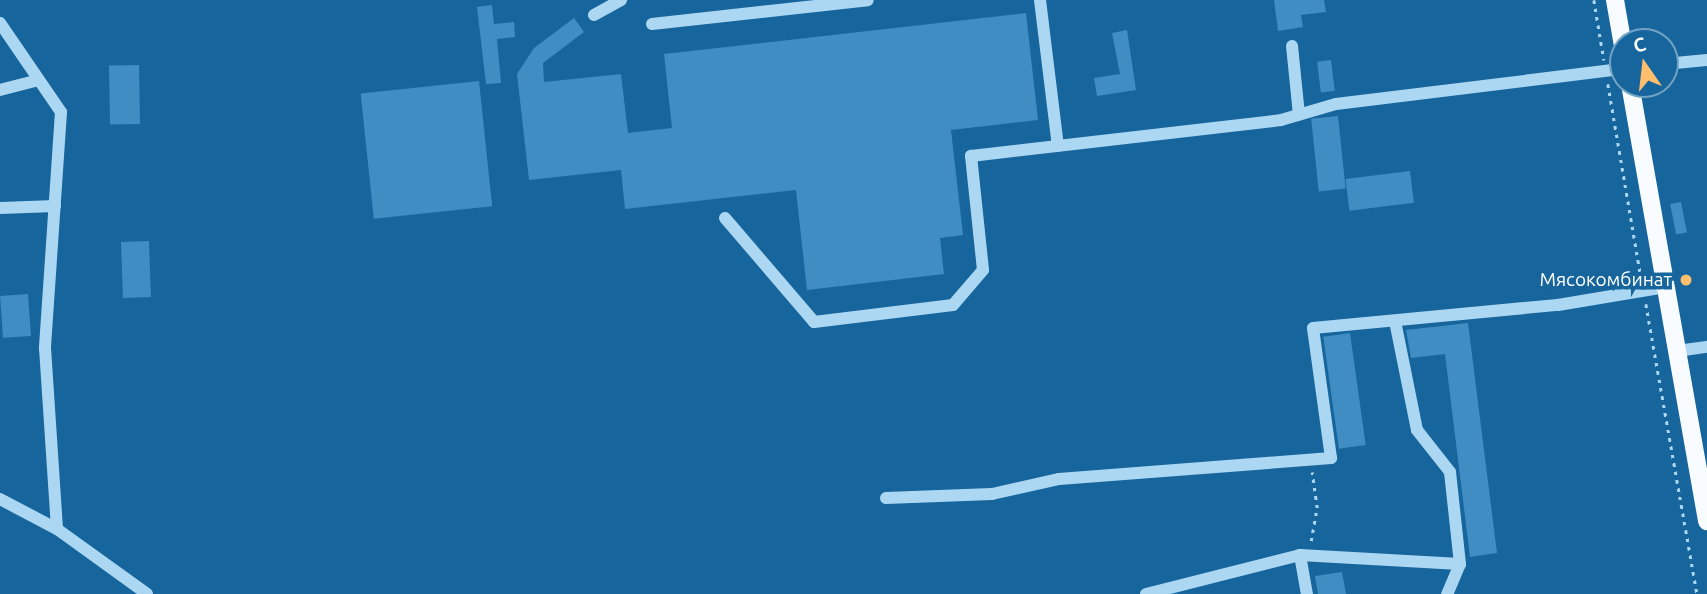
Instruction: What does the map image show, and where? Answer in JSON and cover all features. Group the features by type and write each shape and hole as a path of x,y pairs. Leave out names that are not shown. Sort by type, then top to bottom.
{"main road":[{"path":"1615,0 1620,28"},
{"path":"1632,98 1707,520"}],"street":[{"path":"594,15 621,0"},
{"path":"729,0 731,15"},
{"path":"652,24 811,3 868,0"},
{"path":"1040,0 1058,146"},
{"path":"0,23 61,112 46,348 57,528"},
{"path":"1292,46 1299,115"},
{"path":"1679,63 1707,60"},
{"path":"725,218 814,322 953,305 983,271 971,156 1299,115 1336,104 1609,71"},
{"path":"0,90 39,80"},
{"path":"0,208 55,205"},
{"path":"886,498 992,494 1059,479 1331,458 1313,328 1559,305 1666,287"},
{"path":"1395,321 1417,430 1450,472 1460,564 1447,594"},
{"path":"1677,351 1707,347"},
{"path":"0,499 57,528 147,594"},
{"path":"1146,594 1304,555 1460,564"},
{"path":"1304,555 1307,594"}],"path":[{"path":"1304,555 1317,508 1311,461"}],"building":[{"path":"1274,0 1324,0 1326,12 1301,15 1303,27 1278,31"},
{"path":"492,5 494,24 514,22 515,37 497,39 501,83 486,84 477,7"},
{"path":"1026,13 1038,120 951,130 963,235 940,238 944,274 807,290 796,190 625,209 621,170 529,180 517,74 534,48 574,18 584,32 543,63 544,82 621,74 628,133 672,128 664,54"},
{"path":"1127,30 1136,90 1097,96 1094,78 1120,74 1112,33"},
{"path":"1331,60 1335,91 1321,92 1317,62"},
{"path":"139,65 140,124 110,125 109,66"},
{"path":"479,81 492,206 374,219 361,93"},
{"path":"1338,116 1346,189 1319,191 1311,119"},
{"path":"1410,171 1414,203 1349,211 1345,179"},
{"path":"1681,202 1687,232 1676,235 1670,204"},
{"path":"149,241 151,297 123,298 121,242"},
{"path":"28,294 31,336 3,338 0,296"},
{"path":"1468,323 1497,553 1470,557 1445,354 1411,358 1406,330"},
{"path":"1350,333 1366,445 1339,449 1323,337"},
{"path":"1342,572 1346,594 1318,594 1315,576"}],"place":[{"name":"Мясокомбинат","path":"1686,280"}]}
